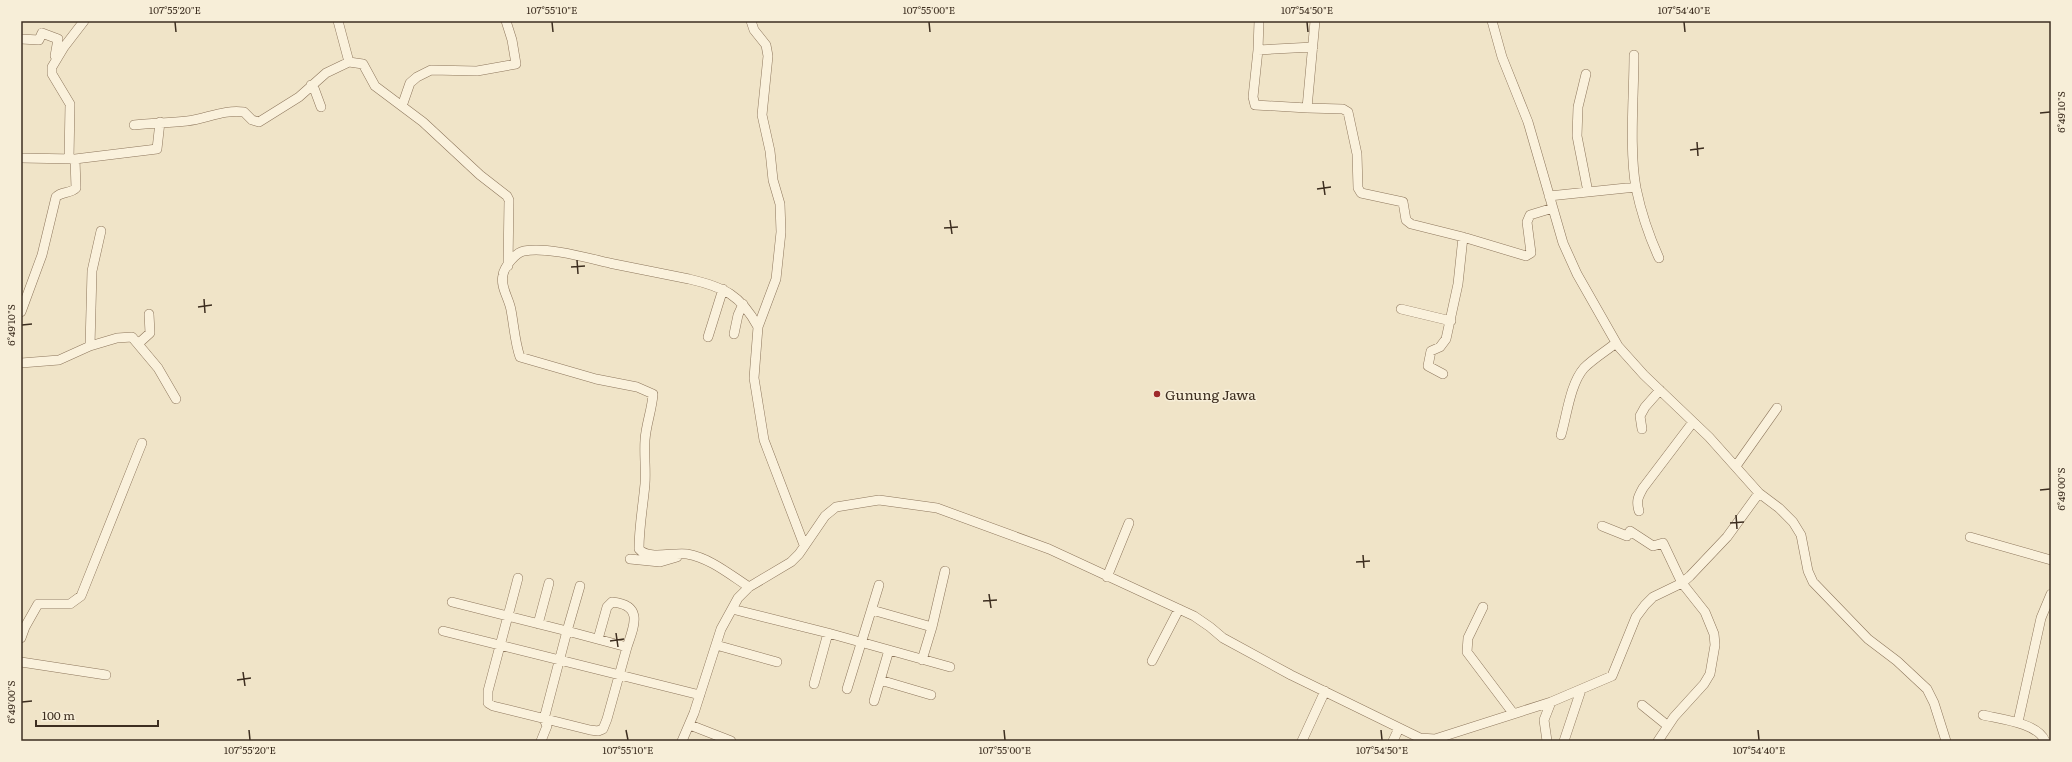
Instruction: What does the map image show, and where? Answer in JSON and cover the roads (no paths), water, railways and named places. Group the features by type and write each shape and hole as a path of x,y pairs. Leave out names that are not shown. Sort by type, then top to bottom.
{"street":[{"path":"21,312 42,255 56,197 58,194 71,192 76,188 72,159 70,104 52,74 52,67 64,47 84,21"},
{"path":"338,21 349,62"},
{"path":"402,106 410,83 417,76 430,70 477,71 516,64 512,40 506,21"},
{"path":"751,21 754,30 766,45 768,56 762,115 770,151 773,180 780,204 781,218 780,250 776,279 758,327 754,378 764,440 804,545"},
{"path":"1259,21 1258,50 1253,97 1255,105 1343,109 1348,112 1357,154 1358,188 1361,193 1403,202 1406,220 1411,224 1463,237 1526,256 1531,253 1527,222 1530,215 1553,208"},
{"path":"1307,108 1315,21"},
{"path":"1492,21 1502,57 1528,122 1563,243 1577,274 1616,343 1660,390 1736,466 1759,494 1779,508 1793,522 1801,535 1808,571 1813,582 1868,639 1897,661 1927,689 1934,703 1946,741"},
{"path":"21,39 39,40 42,33 58,39 55,55 57,60"},
{"path":"1258,50 1313,47"},
{"path":"1634,55 1634,155 1636,187 1646,225 1659,258"},
{"path":"134,125 160,122 187,122 232,111 244,112 252,120 258,122 299,97 326,73 349,62 363,64 374,86 423,122 509,200 508,266"},
{"path":"1586,74 1578,107 1577,136 1588,192"},
{"path":"311,85 314,88 321,107"},
{"path":"21,158 72,159 157,149 160,122"},
{"path":"1549,196 1636,187"},
{"path":"90,346 92,272 101,231"},
{"path":"1443,374 1428,366 1428,360 1431,352 1440,347 1446,340 1458,284 1463,237"},
{"path":"749,587 706,559 686,554 646,554 639,549 639,526 645,482 645,440 648,418 652,409 653,394 637,387 596,379 520,357 516,345 516,334 510,301 502,283 503,274 516,255 523,251 534,250 573,255 689,279 723,288 735,295 743,304 758,327"},
{"path":"708,337 723,288"},
{"path":"734,334 738,315 743,304"},
{"path":"1401,309 1451,321"},
{"path":"139,343 150,333 149,314"},
{"path":"21,364 58,360 90,346 118,338 132,337 139,343 158,368 176,399"},
{"path":"1561,435 1573,387 1578,376 1585,368 1616,343"},
{"path":"1642,429 1640,416 1645,407 1660,390"},
{"path":"1736,466 1778,408"},
{"path":"1639,511 1637,504 1638,497 1643,488 1693,422"},
{"path":"21,638 25,627 38,604 70,604 81,596 142,442"},
{"path":"682,741 690,725 721,629 738,598 749,587 791,562 825,516 836,507 879,500 937,508 987,525 1049,549 1179,609 1210,627 1223,638 1399,728 1420,738 1435,739 1551,702 1612,676 1636,616 1653,597 1682,583 1727,537 1759,494"},
{"path":"1107,577 1129,523"},
{"path":"1602,526 1627,536 1630,531 1653,546 1663,543 1682,583 1705,612 1714,634 1714,664 1710,674 1704,684 1668,726 1658,741"},
{"path":"1970,537 2051,560"},
{"path":"630,559 660,562 686,554"},
{"path":"922,660 932,627 945,571"},
{"path":"518,578 488,691 488,703 493,706 590,730 598,731 603,729 608,719 627,647 636,622 634,614 629,608 620,603 612,602 607,607 598,639"},
{"path":"538,624 549,582"},
{"path":"847,689 879,585"},
{"path":"541,741 547,726 544,719 580,586"},
{"path":"2018,722 2041,618 2051,594"},
{"path":"452,602 627,647"},
{"path":"1483,607 1468,638 1467,652 1513,713"},
{"path":"732,609 862,642 950,667"},
{"path":"1152,661 1179,609"},
{"path":"872,610 932,627"},
{"path":"443,631 700,695"},
{"path":"814,684 828,633"},
{"path":"716,645 777,662"},
{"path":"874,701 889,650"},
{"path":"21,662 106,675"},
{"path":"880,680 931,695"},
{"path":"1564,741 1581,690"},
{"path":"1302,741 1325,691"},
{"path":"1547,741 1544,720 1551,702"},
{"path":"1642,705 1668,726"},
{"path":"1982,715 2018,722 2037,731 2045,741"},
{"path":"690,725 731,741"},
{"path":"1393,741 1399,728"}],"place":[{"name":"Gunung Jawa","path":"1157,394"}]}
